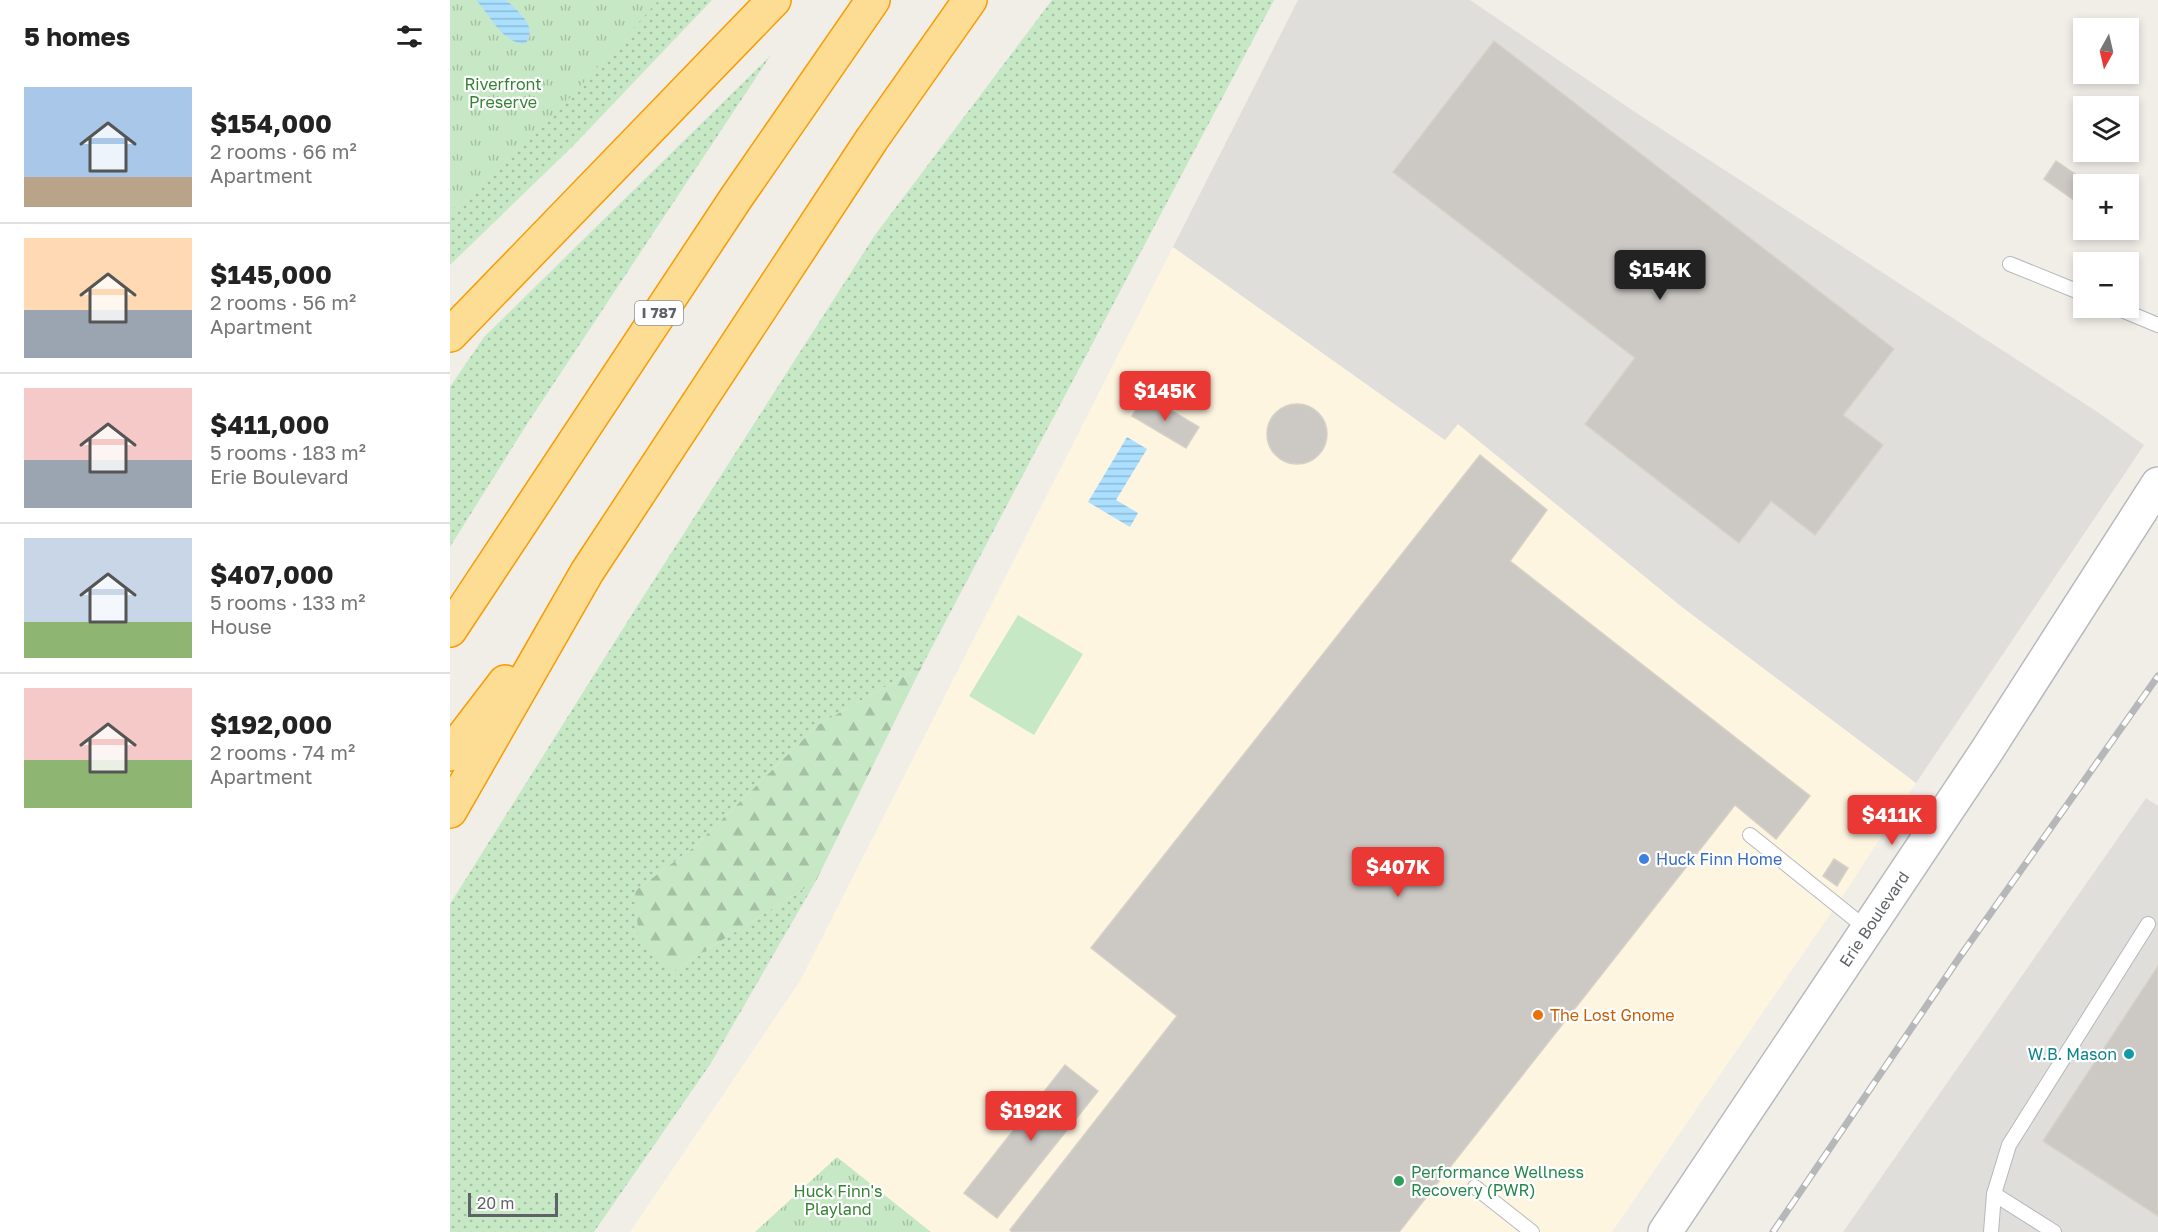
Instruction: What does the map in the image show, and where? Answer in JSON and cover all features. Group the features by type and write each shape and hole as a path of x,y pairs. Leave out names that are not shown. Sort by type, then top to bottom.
{"highway":[{"path":"450,335 774,0"},
{"name":"I 787","path":"450,630 717,226 873,0"},
{"path":"450,754 587,572 860,158 970,0"},
{"path":"450,811 587,572"}],"street":[{"name":"Erie Boulevard","path":"1665,1232 1986,752 2158,484"}],"lane":[{"path":"2010,264 2073,290"},
{"path":"2139,317 2158,325"},
{"path":"1750,835 1867,929"},
{"path":"1990,1232 1994,1194 2009,1145 2148,924"},
{"path":"1475,1186 1532,1232"},
{"path":"1994,1194 2054,1232"}],"shaded area":[{"path":"1298,0 1470,0 1632,110 2099,413 2144,445 1916,783 1682,607 1458,424 1445,440 1173,247"},
{"path":"1173,247 1445,440 1458,424 1682,607 1916,783 1844,894 1612,1232 630,1232 800,981"},
{"name":"W.B. Mason","path":"2146,798 2158,806 2158,1232 1843,1232"}],"green space":[{"name":"Riverfront Preserve","path":"450,0 476,0 529,38 530,32 526,22 506,0 659,0 542,128 450,211"},
{"path":"643,0 712,0 574,145 450,265 450,138"},
{"path":"1052,0 1274,0 922,666 818,725 694,847 635,891 673,971 816,881 711,1063 594,1232 450,1232 450,904 875,235"},
{"path":"771,55 527,424 450,547 450,387 484,337"},
{"path":"1018,615 1083,654 1034,735 969,696"},
{"path":"922,666 816,881 673,971 639,943 635,891 694,847 818,725"},
{"name":"Huck Finn's Playland","path":"837,1157 931,1232 755,1232"}],"water":[{"path":"476,0 506,0 529,26 529,38 525,44 509,39"},
{"path":"1127,437 1147,449 1116,500 1138,513 1130,527 1088,502"}],"building":[{"path":"1494,41 1894,349 1843,415 1883,445 1815,535 1771,501 1739,543 1585,424 1635,358 1393,172"},
{"path":"2056,161 2075,174 2073,174 2073,199 2044,179"},
{"path":"1145,395 1199,427 1186,448 1132,416"},
{"path":"1297,404 1314,409 1322,417 1327,434 1322,451 1314,459 1297,464 1280,459 1272,451 1267,434 1272,417 1280,409"},
{"path":"1480,455 1547,510 1510,561 1810,796 1776,839 1735,805 1399,1232 1012,1232 1010,1230 1177,1016 1091,948"},
{"path":"1834,859 1848,868 1837,886 1823,876"},
{"name":"W.B. Mason","path":"2158,966 2158,1216 2043,1141"},
{"path":"1065,1065 1098,1091 997,1218 964,1193"}],"railway":[{"path":"1773,1232 1959,958 2158,676"}],"place":[{"name":"Huck Finn Home","path":"1644,859"},
{"name":"The Lost Gnome","path":"1538,1015"},
{"name":"W.B. Mason","path":"2129,1054"},
{"name":"Performance Wellness Recovery (PWR)","path":"1399,1181"}]}
